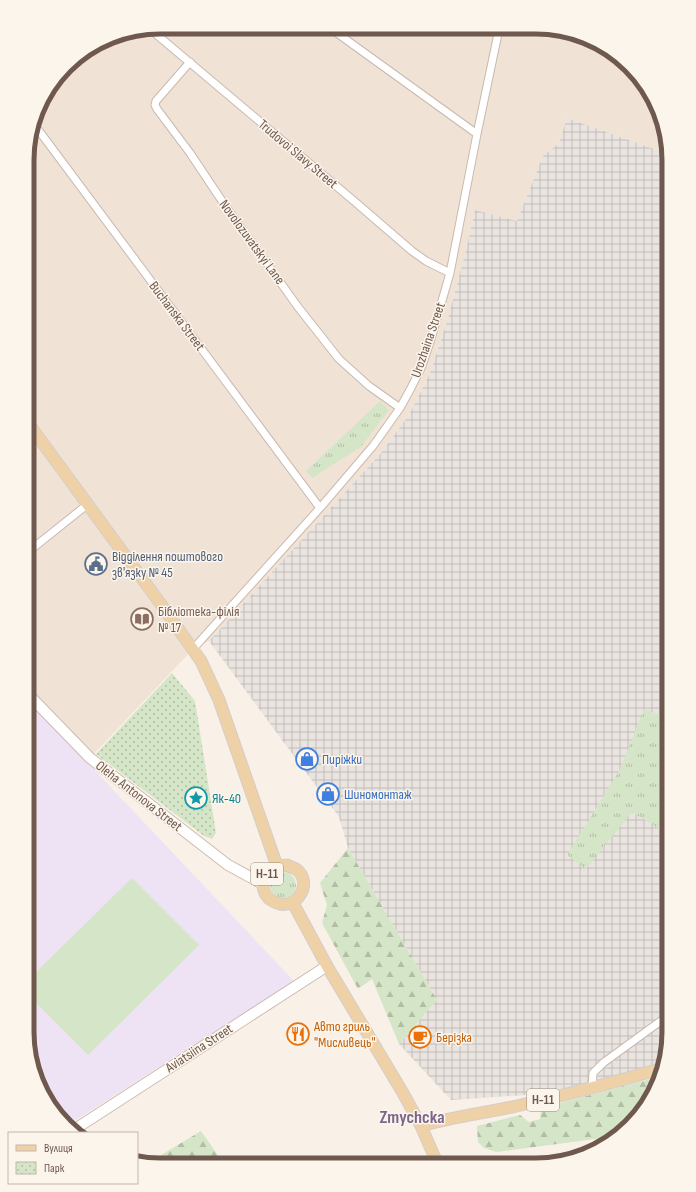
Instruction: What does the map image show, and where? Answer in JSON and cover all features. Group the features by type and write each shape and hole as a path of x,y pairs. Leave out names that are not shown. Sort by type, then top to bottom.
{"main road":[{"name":"Н-11","path":"34,431 200,661 219,700 277,866"},
{"name":"Oleha Antonova Street","path":"34,700 90,758 228,866 263,884"},
{"name":"Н-11","path":"277,866 287,866 296,870 302,877 304,887 300,897 293,903 282,905 272,902 265,893 263,884 268,872 277,866"},
{"name":"Н-11","path":"293,903 327,966 421,1126 451,1118 519,1106 592,1089 656,1070"},
{"name":"Aviatsiina Street","path":"78,1127 327,966"},
{"path":"421,1126 435,1158"}],"street":[{"name":"Trudovoi Slavy Street","path":"156,34 412,252 426,262 450,273"},
{"path":"338,34 477,134"},
{"name":"Urozhaina Street","path":"192,649 320,508 373,446 400,408 422,366 450,273 497,34"},
{"name":"Novolozuvatskyi Lane","path":"190,62 156,100 155,105 157,109 190,153 298,307 339,359 369,386 400,408"},
{"name":"Buchanska Street","path":"38,129 320,508"},
{"path":"34,547 88,504"},
{"path":"592,1089 593,1073 603,1063 662,1020"}],"shaded area":[{"path":"160,34 536,34 569,38 599,51 613,60 636,83 645,97 658,127 662,152 567,118 559,143 543,156 517,222 475,210 448,318 430,373 409,415 381,453 209,641 193,649 90,758 34,700 34,160 38,127 55,90 77,65 97,51 127,38"},
{"path":"567,118 662,152 662,1041 658,1063 556,1093 451,1100 399,1044 437,1000 348,848 339,817 209,641 381,453 409,415 430,373 448,318 475,210 517,221 543,156 559,143"},
{"path":"34,708 87,762 294,981 72,1122 71,1121 60,1109 51,1095 38,1065 35,1049"}],"green space":[{"path":"380,401 389,410 361,447 312,478 306,471"},
{"path":"172,673 195,701 216,833 212,839 204,836 96,754"},
{"path":"644,709 662,715 662,831 632,812 586,869 567,855 619,771"},
{"path":"348,848 437,1000 399,1044 372,979 358,989 322,923 327,905 320,883"},
{"path":"283,872 292,876 296,885 292,894 283,898 274,894 270,885 274,876"},
{"path":"132,878 199,945 88,1055 34,1001 34,974"},
{"path":"653,1078 636,1109 613,1132 604,1138 496,1152 484,1148 478,1142 477,1126 520,1115 529,1122 540,1119 541,1108"},
{"path":"201,1131 220,1158 160,1158 156,1158"}],"place":[{"name":"Відділення поштового зв'язку № 45","path":"96,564"},
{"name":"Бібліотека-філія № 17","path":"142,619"},
{"name":"Пиріжки","path":"307,759"},
{"name":"Шиномонтаж","path":"328,794"},
{"name":"Як-40","path":"196,798"},
{"name":"Авто гриль \"Мисливець\"","path":"298,1034"},
{"name":"Берізка","path":"420,1037"}],"district":[{"name":"Zmychcka","path":"412,1117"}]}
